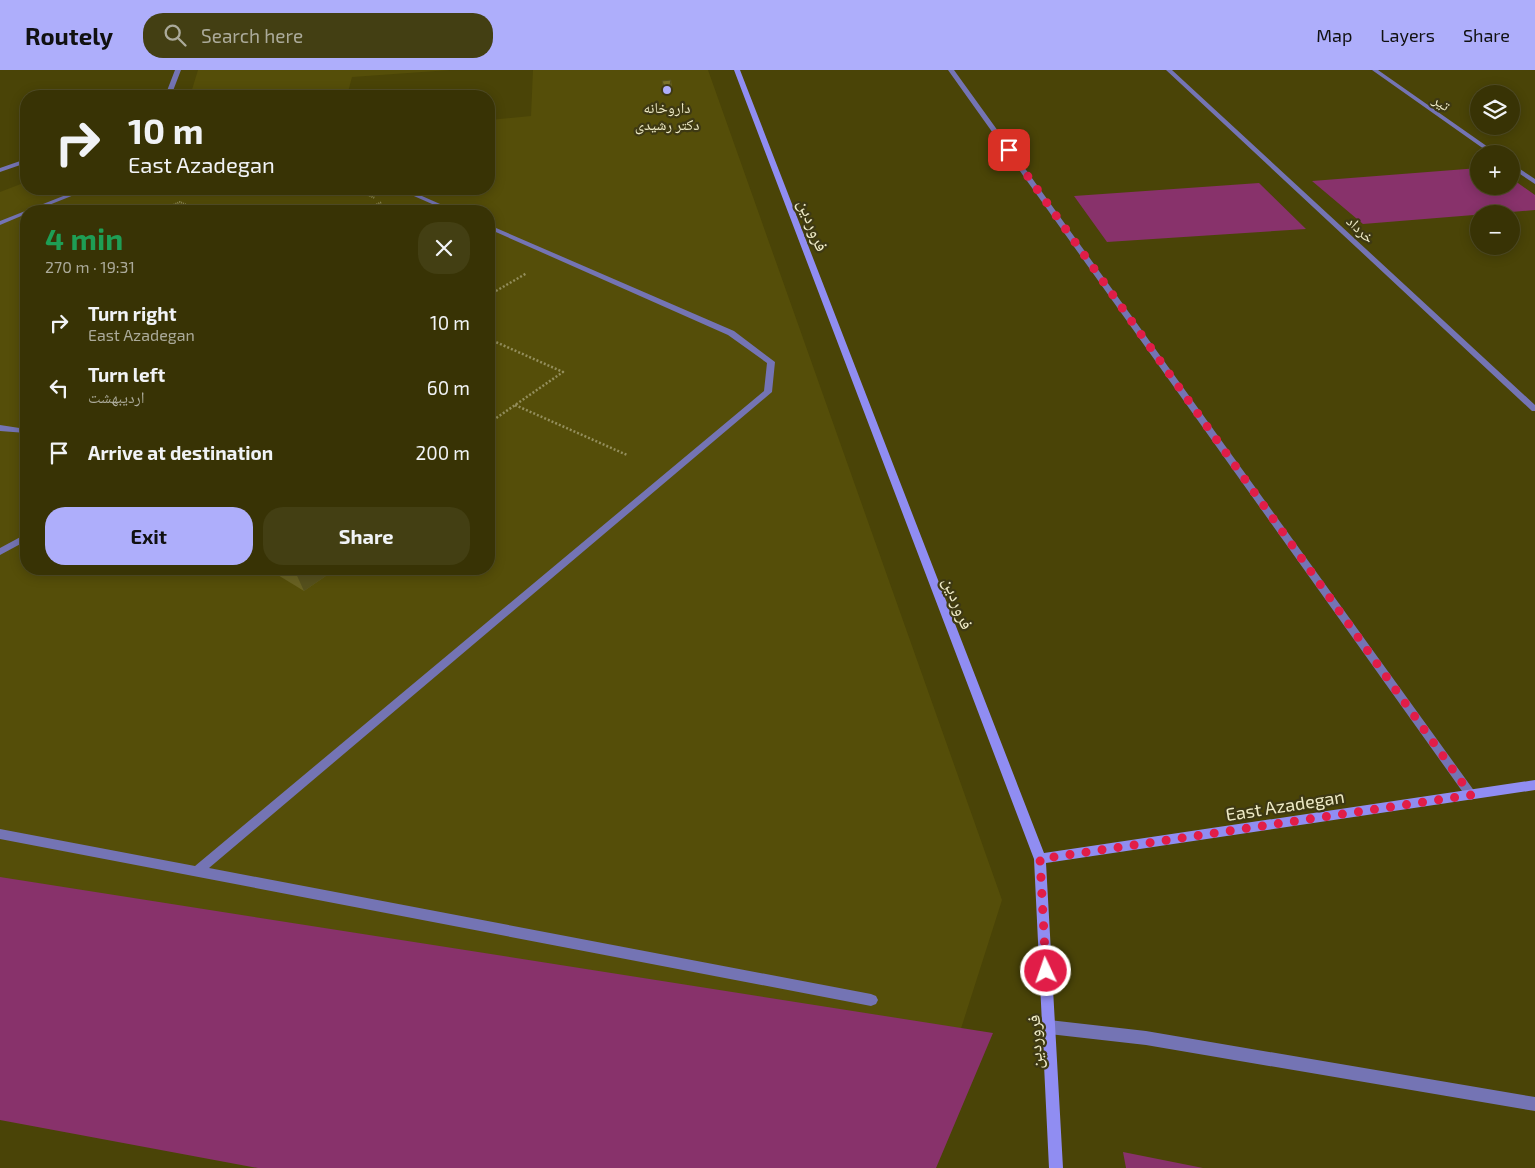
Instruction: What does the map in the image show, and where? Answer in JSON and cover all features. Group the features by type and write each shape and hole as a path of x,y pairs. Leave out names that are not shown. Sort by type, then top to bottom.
{"street":[{"path":"170,90 178,70"},
{"name":"فروردین","path":"737,70 1040,859 1056,1168"},
{"path":"951,70 1471,795"},
{"name":"خرداد","path":"1169,70 1535,409"},
{"name":"تیر","path":"1375,70 1482,145"},
{"path":"0,170 20,163"},
{"path":"1520,171 1535,182"},
{"path":"45,205 71,195"},
{"path":"415,195 439,205"},
{"path":"0,222 20,215"},
{"path":"197,871 768,392 771,362 731,333 495,230"},
{"path":"0,428 20,430"},
{"path":"0,552 20,540"},
{"name":"East Azadegan","path":"1040,859 1535,785"},
{"path":"0,834 871,1000"},
{"path":"1049,1027 1146,1038 1535,1104"}],"path":[{"path":"173,205 180,202 187,205"},
{"path":"495,292 556,257"},
{"path":"495,342 562,372 495,419"},
{"path":"515,405 627,455"}],"shaded area":[{"path":"198,70 450,70 352,77 349,90 192,90"},
{"path":"533,70 708,70 1002,900 958,1038 0,895 0,192 20,184 20,195 495,195 495,119 531,116"},
{"path":"1470,169 1470,195 1520,195 1520,184 1535,195 1535,210 1520,211 1520,205 1470,205 1470,215 1363,224 1312,181"},
{"path":"1259,183 1306,229 1107,242 1074,196"},
{"path":"0,877 993,1033 936,1168 258,1168 0,1120"},
{"path":"1123,1152 1203,1168 1126,1168"}],"building":[{"path":"671,80 670,85 664,86 662,81"}],"place":[{"name":"داروخانه دکتر رشیدی","path":"667,90"}],"route":[{"path":"1009,150 1471,795 1040,859 1046,971"}]}
